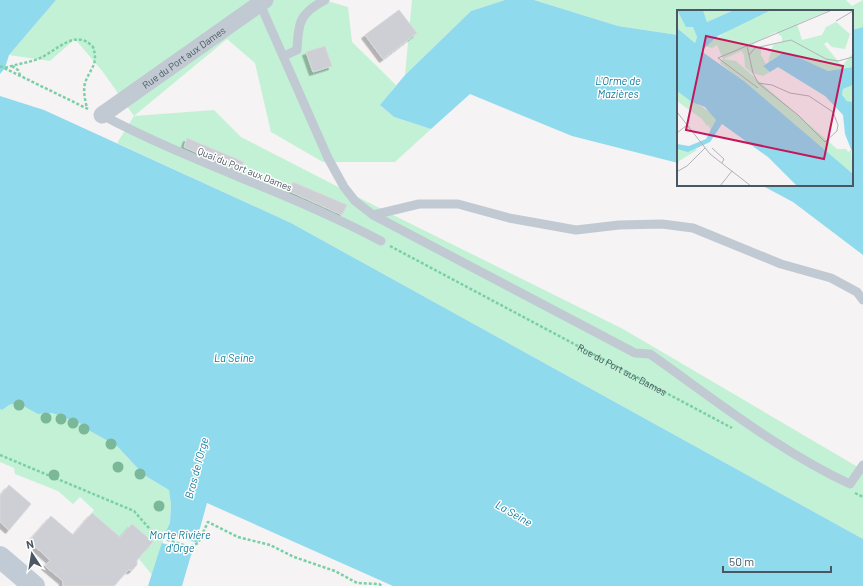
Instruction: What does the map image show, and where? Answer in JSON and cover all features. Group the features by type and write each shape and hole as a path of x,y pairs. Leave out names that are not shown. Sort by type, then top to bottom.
{"main road":[{"path":"0,557 34,586"}],"street":[{"name":"Rue du Port aux Dames","path":"94,112 262,2"}],"lane":[{"path":"284,56 297,50 298,29 302,17 310,8 325,0"},
{"path":"262,2 328,158 341,182 355,201 373,214 635,353 650,354 819,470 850,484 863,465"},
{"name":"Quai du Port aux Dames","path":"94,112 181,154 340,219 381,241"},
{"path":"373,214 419,204 458,204 509,218 576,230 619,225 655,224 693,228 781,264 831,278 857,292 863,300"}],"path":[{"path":"5,68 38,59 71,40 83,39 89,42 93,47 96,62 85,86 94,112"},
{"path":"0,66 94,112"},
{"path":"12,66 18,70 20,75"},
{"name":"Rue du Port aux Dames","path":"381,241 737,431"},
{"path":"0,455 134,511 156,536 190,547 198,543 208,522 238,537 270,544 294,557 335,571 356,583 379,584 382,586"},
{"path":"849,490 863,497"}],"green space":[{"path":"56,0 324,0 348,7 352,42 396,85 381,106 394,117 431,129 395,162 323,162 271,132 255,63 227,39 134,116 103,72 75,39 50,61 9,55"},
{"path":"412,0 505,0 471,11 405,75"},
{"path":"534,0 846,0 852,6 863,0 863,27 853,30 853,10 677,10 677,35 618,26"},
{"path":"214,110 241,137 391,214 623,329 863,470 863,539 291,223 117,143 134,116"},
{"path":"18,403 44,414 52,413 88,426 90,431 117,446 144,475 169,490 171,505 170,523 165,533 153,576 139,559 153,542 132,524 120,537 92,513 94,510 80,497 73,504 58,491 15,474 14,468 0,462 0,409 2,410 9,405"}],"water":[{"path":"0,0 56,0 9,55 5,68 0,74"},
{"name":"L'Orme de Mazières","path":"505,0 534,0 618,26 677,35 677,163 572,136 470,94 431,129 394,117 380,105 405,75 471,11"},
{"path":"863,27 863,255 793,202 763,186 853,186 853,30"},
{"name":"La Seine","path":"0,96 44,110 291,223 863,539 863,586 393,586 207,503 197,539 198,541 191,555 182,586 148,586 165,533 170,523 171,505 169,490 144,475 117,446 90,431 87,426 52,413 38,414 18,403 9,405 2,410 0,409"}],"pier":[{"path":"165,533 198,543 192,552 162,543"}],"building":[{"path":"399,10 417,33 383,59 365,35"},
{"path":"325,46 332,66 313,72 306,52"},
{"path":"187,138 244,162 239,171 184,147"},
{"path":"293,182 347,205 342,215 289,191"},
{"path":"9,485 31,504 9,530 0,522 0,496"},
{"path":"92,513 120,537 132,524 153,542 137,560 137,565 132,570 128,570 114,586 63,586 63,581 45,566 50,560 29,541 51,516 73,535"}],"water label":[{"name":"Bras de l'Orge","path":"196,468"},
{"name":"Morte Rivière d'Orge","path":"180,540"}]}
